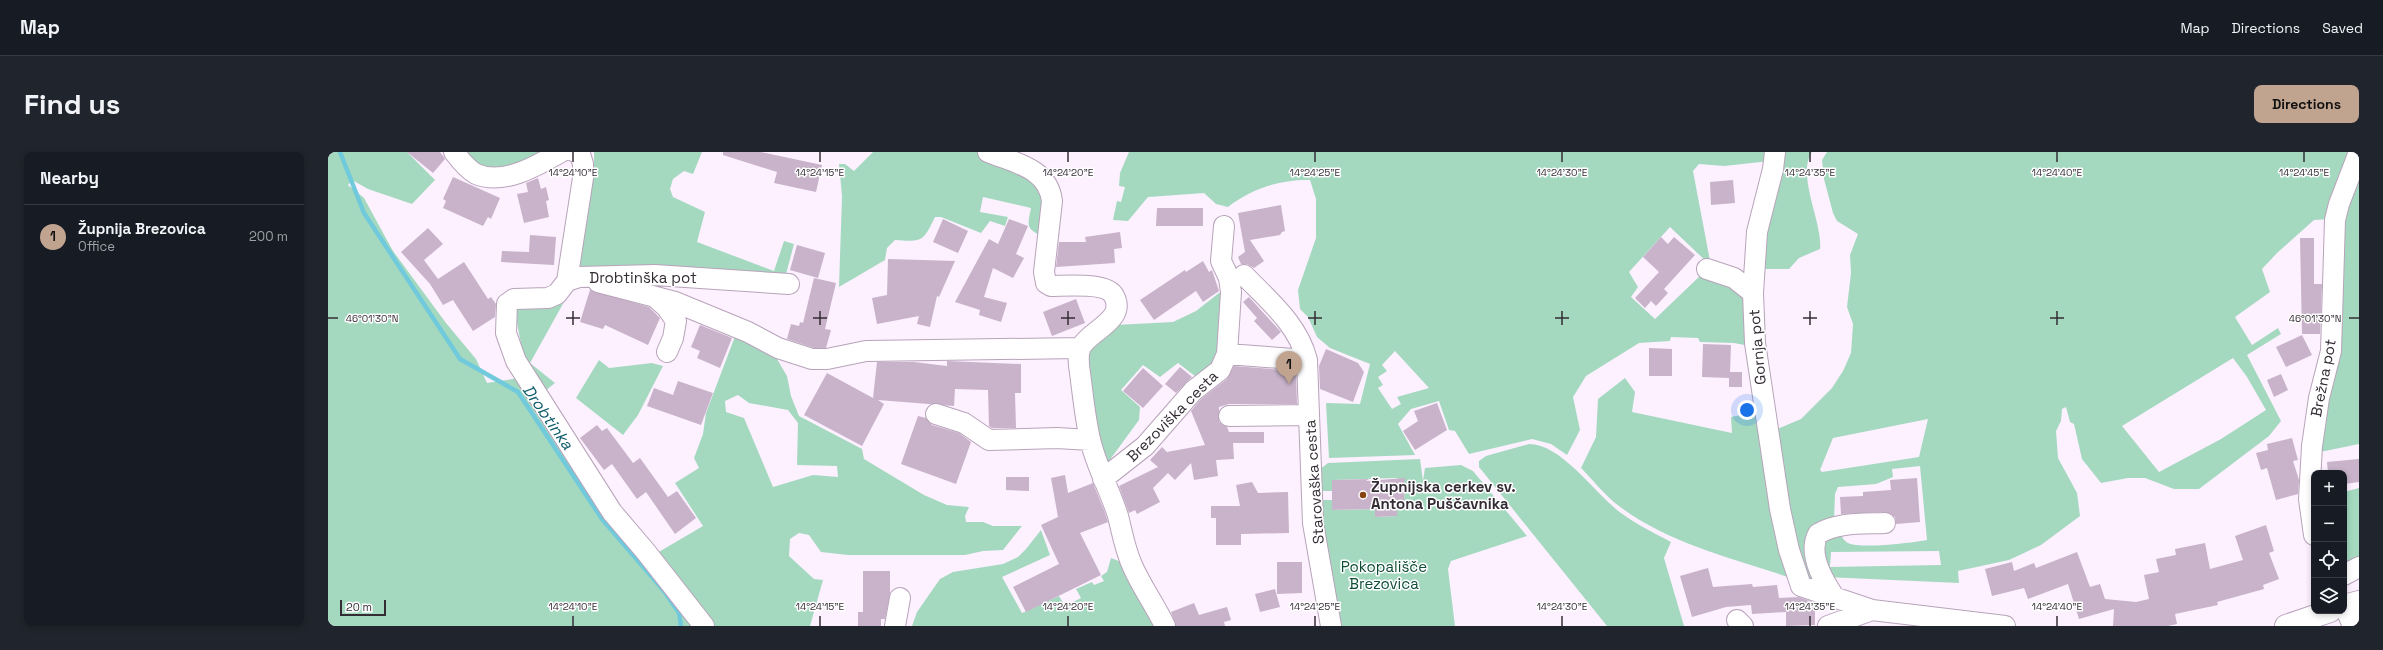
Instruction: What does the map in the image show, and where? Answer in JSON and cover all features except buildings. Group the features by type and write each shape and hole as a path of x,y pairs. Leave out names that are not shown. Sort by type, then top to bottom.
{"main road":[{"path":"2286,626 2321,614"}],"street":[{"path":"454,152 463,164 476,174 497,177 535,167 561,152"},
{"path":"575,152 580,154 584,164 573,279 675,302 748,332 778,348 812,359 827,359 866,351 1080,348"},
{"path":"988,152 1035,172 1047,183 1051,190 1052,201 1044,272 1046,283 1051,286 1094,286 1107,289 1113,294 1116,301 1114,315 1108,323 1087,337 1080,348 1079,365 1090,440 1103,479 1118,515 1122,539 1132,566 1165,626"},
{"name":"Gornja pot","path":"1775,152 1773,169 1757,232 1753,293 1755,343 1767,432 1789,550 1801,586 1872,610 2005,626"},
{"name":"Brežna pot","path":"2311,513 2309,499 2312,446 2318,398 2331,351 2335,220 2339,204 2359,152"},
{"name":"Brezoviška cesta","path":"1103,479 1145,446 1193,391 1220,370 1227,354 1231,292 1229,278 1221,262 1224,226"},
{"path":"1707,269 1734,278 1753,293"},
{"name":"Starovaška cesta","path":"1244,275 1293,325 1303,346 1307,360 1313,523 1332,626"},
{"name":"Drobtinška pot","path":"704,626 646,552 612,512 516,362 509,346 505,315 507,304 514,299 548,298 557,294 573,279 662,276 789,284"},
{"path":"655,297 667,308 676,321 673,338 667,352"},
{"path":"1227,354 1307,360"},
{"path":"936,414 964,423 989,440 1057,438 1090,440"},
{"path":"1229,416 1309,415"},
{"path":"1835,598 1821,573 1816,557 1814,548 1818,534 1828,528 1838,526 1885,523"},
{"path":"2347,573 2359,567"},
{"path":"895,626 900,598"},
{"name":"Gornja pot","path":"1828,626 1872,610"},
{"path":"2347,613 2353,626"}],"green space":[{"path":"328,152 407,152 435,180 412,204 368,189 352,180 348,185 364,198 393,251 446,323 476,359 487,383 519,378 696,626 328,626"},
{"path":"461,152 549,152 536,160 486,173"},
{"path":"594,152 702,152 693,174 684,171 673,179 670,189 673,197 705,212 697,242 774,271 784,241 794,244 785,278 577,268 594,174"},
{"path":"873,152 979,152 1041,183 1044,237 1034,232 1029,227 1031,208 983,197 980,212 1008,217 1005,226 990,221 981,233 941,217 935,217 921,239 911,241 895,240 887,248 885,260 839,287 842,196 839,164 845,164 854,171"},
{"path":"1129,152 1770,152 1770,161 1724,166 1699,164 1693,171 1711,266 1670,227 1629,272 1638,287 1631,297 1655,319 1702,274 1747,293 1750,346 1734,343 1700,342 1698,338 1671,337 1670,341 1639,343 1586,376 1573,397 1580,430 1567,455 1551,444 1532,439 1469,454 1455,431 1449,430 1439,401 1411,409 1398,424 1415,455 1329,458 1326,403 1360,404 1370,364 1330,348 1317,337 1308,317 1300,309 1298,290 1316,238 1316,199 1310,180 1288,181 1267,186 1246,195 1228,207 1216,204 1204,193 1148,197 1128,221 1113,220 1117,201 1121,202 1125,187 1119,186 1120,173","holes":["1395,351 1429,388 1397,397 1401,404 1392,409 1378,388 1383,385 1378,377 1387,371 1382,365"]},
{"path":"1779,152 1812,152 1808,162 1808,186 1818,226 1820,249 1799,258 1789,269 1762,269 1760,232"},
{"path":"1827,152 2353,152 2330,219 2314,220 2277,253 2262,269 2270,292 2235,317 2252,345 2278,328 2281,334 2247,355 2281,421 2269,436 2199,489 2174,489 2145,478 2128,478 2101,483 2082,459 2074,424 2070,422 2066,407 2062,409 2061,421 2056,431 2058,458 2077,493 2080,516 2041,545 2009,560 1958,571 1959,583 1826,577 1818,547 1820,535 1827,531 1839,530 1841,536 1848,543 1854,545 1886,545 1927,540 1920,466 1892,469 1893,477 1876,484 1838,487 1835,494 1834,520 1822,527 1815,534 1811,541 1810,547 1822,583 1809,580 1789,536 1770,432 1801,419 1832,388 1843,371 1851,353 1853,324 1847,307 1851,273 1850,255 1858,234 1837,221 1833,213 1824,179 1822,160","holes":["2233,358 2247,377 2266,410 2221,439 2159,472 2122,426","1928,419 1919,457 1822,472 1820,470 1833,438","1939,551 1941,565 1830,567 1831,552"]},
{"path":"2359,162 2359,444 2320,452 2337,245"},
{"path":"1227,291 1220,355 1200,380 1178,363 1160,377 1143,365 1121,390 1140,407 1139,420 1109,461 1105,461 1098,443 1087,355 1094,338 1115,325 1173,322 1196,311 1219,293"},
{"path":"564,302 530,363 555,383 545,391 525,365 514,307"},
{"path":"737,331 776,352 777,359 787,376 791,396 799,416 862,449 864,459 924,495 947,505 969,507 965,516 966,522 983,522 993,526 1022,526 1003,550 983,551 965,555 848,555 821,552 809,535 799,533 790,539 789,556 814,579 823,580 810,626 710,626 657,553 703,526 675,483 699,468 694,458 703,434 706,413","holes":["738,395 749,403 788,410 798,423 797,465 837,466 838,477 813,475 773,487 744,418 726,412 725,401"]},
{"path":"599,360 609,368 652,363 663,366 638,415 623,435 576,398"},
{"path":"1625,378 1635,392 1632,412 1732,433 1731,417 1741,415 1746,408 1747,400 1757,406 1794,579 1724,557 1678,540 1656,529 1615,503 1581,468 1596,437 1598,399"},
{"path":"1529,444 1541,446 1554,452 1578,471 1611,505 1621,513 1639,525 1671,542 1664,558 1684,626 1607,626 1479,467 1479,461 1486,456"},
{"name":"Pokopališče Brezovica","path":"1420,459 1423,481 1425,468 1461,465 1473,471 1527,536 1451,561 1448,569 1455,626 1339,626 1324,532 1321,500 1332,500 1333,510 1375,509 1375,517 1397,516 1397,505 1404,500 1405,484 1397,478 1333,480 1333,491 1321,491 1319,470 1328,463"},
{"path":"2359,488 2359,558 2347,566 2347,506 2347,491"},
{"path":"1041,530 1050,555 1002,577 1022,613 1059,596 1065,606 1081,598 1076,589 1092,582 1094,585 1104,581 1101,576 1107,572 1111,558 1121,562 1158,626 912,626 917,612 940,579 953,572 1003,564 1018,557"}],"waterway":[{"name":"Drobtinka","path":"340,152 364,213 460,359 518,392 602,519 664,591 679,613 681,626"}],"place":[{"name":"Župnija Brezovica","path":"1289,384"},
{"name":"Župnijska cerkev sv. Antona Puščavnika","path":"1363,495"}]}
